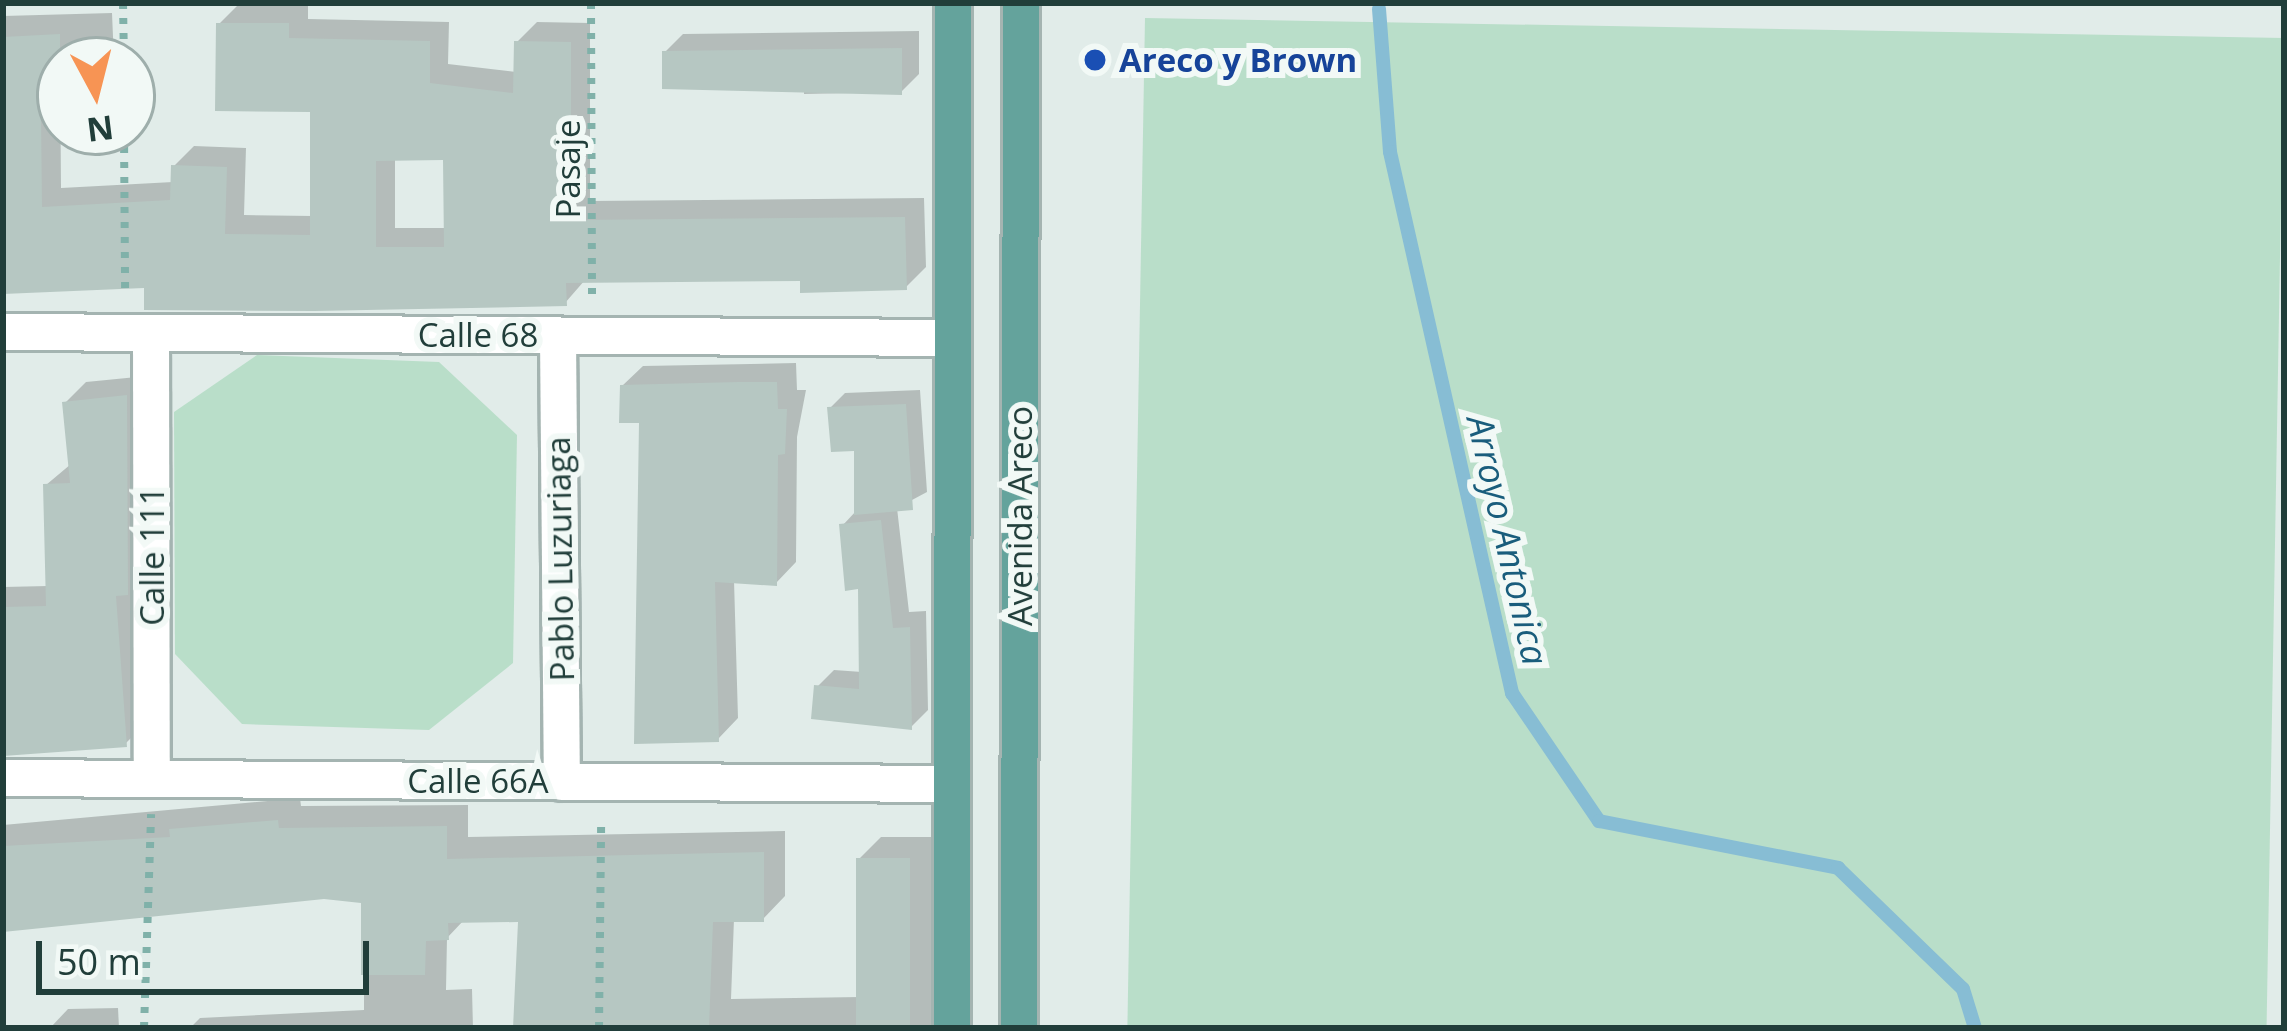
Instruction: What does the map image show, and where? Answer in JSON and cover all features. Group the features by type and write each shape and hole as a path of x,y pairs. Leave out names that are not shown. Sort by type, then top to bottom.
{"main road":[{"name":"Avenida Areco","path":"952,1028 953,3"},
{"name":"Avenida Areco","path":"1019,1028 1021,3"}],"street":[{"name":"Calle 68","path":"3,332 952,338"},
{"name":"Calle 111","path":"138,333 152,779"},
{"name":"Pablo Luzuriaga","path":"562,782 575,335"},
{"name":"Calle 66A","path":"3,778 952,784"}],"path":[{"path":"123,3 124,36"},
{"name":"Pasaje","path":"575,335 591,3"},
{"path":"126,156 138,333"},
{"path":"144,1028 152,779"},
{"path":"599,1028 601,782"}],"green space":[{"path":"1145,18 2284,38 2267,1028 1127,1028"},
{"path":"257,355 439,362 517,435 513,663 429,730 242,724 175,654 174,412"}],"building":[{"path":"216,23 289,23 289,38 430,41 430,83 513,93 514,41 571,42 571,220 905,217 907,290 800,293 800,281 566,283 567,306 314,311 144,310 144,288 3,294 3,37 60,34 36,36 36,156 41,156 42,207 170,200 171,165 227,167 225,234 310,235 310,112 215,111","holes":["443,160 444,247 376,247 376,161"]},
{"path":"902,48 902,95 662,89 662,51"},
{"path":"777,382 778,409 787,409 785,454 778,455 777,586 715,582 719,742 634,744 639,423 619,423 620,385"},
{"path":"127,395 128,595 116,596 127,747 3,756 3,607 46,606 43,484 70,483 62,402"},
{"path":"906,404 913,510 854,515 854,451 831,452 827,407"},
{"path":"881,520 893,628 910,627 912,730 811,719 814,685 859,689 858,589 845,591 839,524"},
{"path":"278,820 279,828 447,826 447,859 764,852 764,922 713,922 709,1028 513,1028 518,922 448,923 449,940 426,941 425,975 361,975 361,903 324,899 3,932 3,846 170,837 169,829"},
{"path":"856,858 910,858 910,1028 856,1028"}],"waterway":[{"name":"Arroyo Antonica","path":"1379,9 1390,152 1512,693 1599,821 1838,868 1963,989 1975,1028"}],"place":[{"name":"Areco y Brown","path":"1095,60"}]}
